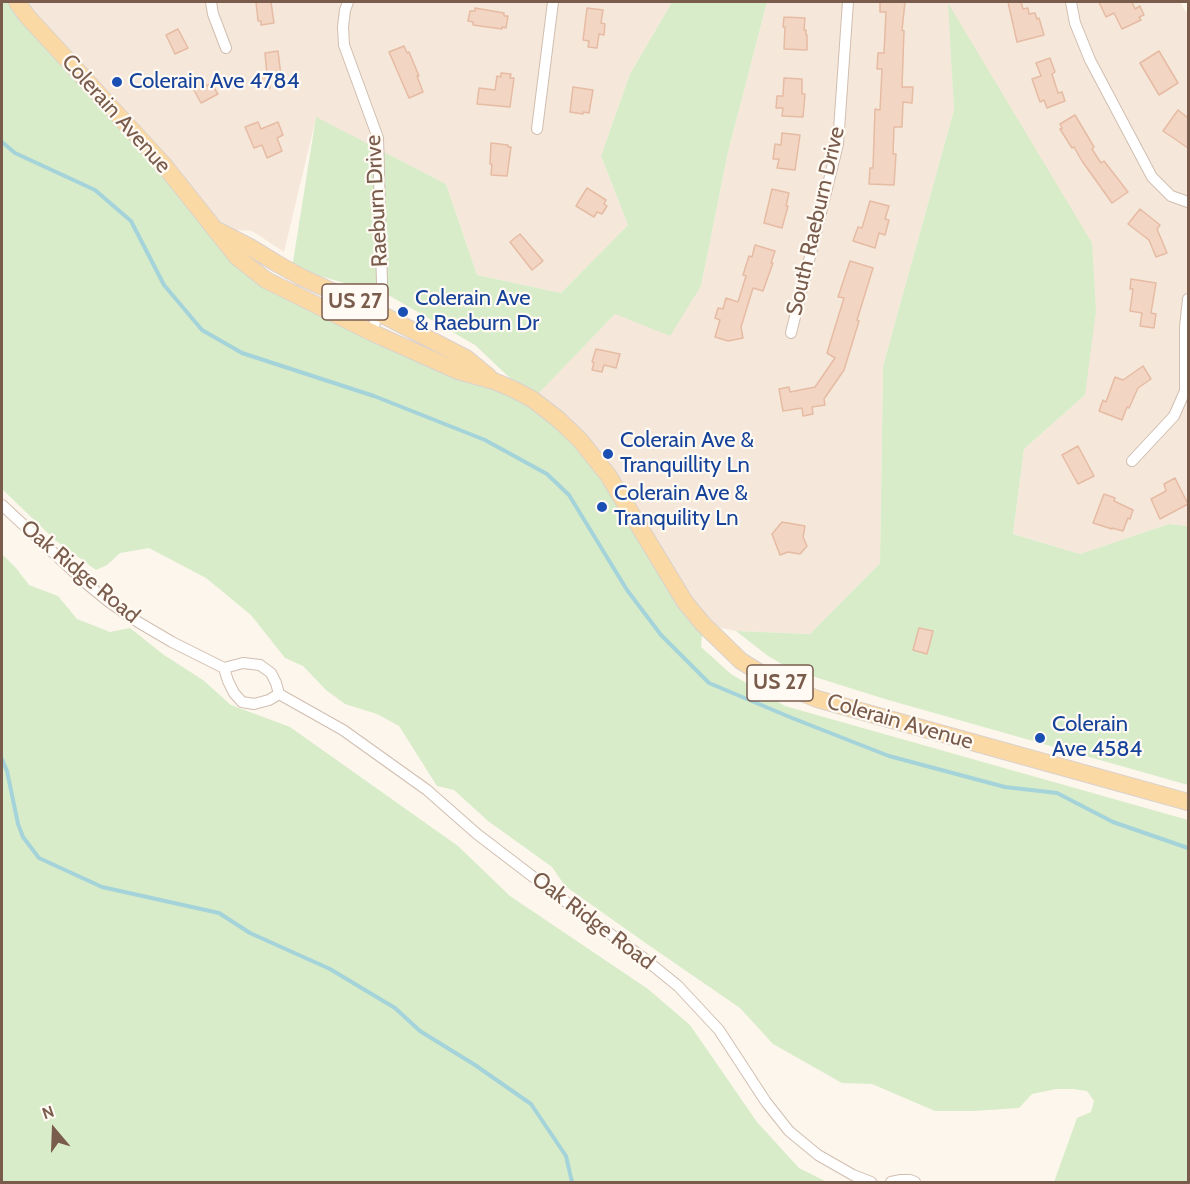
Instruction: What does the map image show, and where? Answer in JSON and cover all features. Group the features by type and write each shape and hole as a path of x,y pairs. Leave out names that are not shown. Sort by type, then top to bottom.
{"main road":[{"name":"Colerain Avenue","path":"17,2 27,16 164,165 237,257 266,280 373,333 458,371 494,381 515,390 532,399 580,440 608,475 685,602 703,624 741,661 784,685 817,699 1188,802"},
{"name":"Colerain Avenue","path":"212,228 301,277 377,312 466,358 494,381"}],"street":[{"path":"211,2 213,14 226,48"},
{"name":"Raeburn Drive","path":"348,2 343,27 344,45 378,138 382,283 373,333"},
{"path":"537,129 553,2"},
{"name":"South Raeburn Drive","path":"790,333 838,144 848,2"},
{"path":"1071,2 1075,23 1090,60 1152,177 1171,196 1188,202"},
{"path":"1132,461 1174,416 1185,391 1185,327 1188,299"},
{"name":"Oak Ridge Road","path":"2,505 109,602 172,642 224,668"},
{"path":"243,663 260,665 271,673 279,694 254,704 242,702 234,693 224,668 243,663"},
{"name":"Oak Ridge Road","path":"279,694 343,730 427,790 477,834 678,986 719,1030 766,1102 789,1131 818,1155 853,1175 871,1182"},
{"path":"891,1182 910,1180 915,1182"}],"shaded area":[{"path":"17,2 672,2 630,74 601,156 628,225 561,293 477,275 446,184 316,118 284,252 252,231 212,228"},
{"path":"767,2 1180,2 1188,15 1188,526 1169,524 1080,554 1013,534 1024,449 1085,395 949,4 954,110 883,366 880,563 810,634 736,631 703,624 532,399 615,314 701,286 728,152"}],"green space":[{"path":"2,2 17,2 266,280 530,397 475,345 390,296 292,268 316,117 446,184 477,275 561,293 628,225 601,156 630,74 672,2 767,2 728,152 701,286 670,336 615,314 533,399 580,440 703,624 701,647 731,674 785,706 1188,820 1188,1182 1054,1182 1077,1118 1091,1112 1094,1101 1087,1091 1056,1089 1032,1094 1019,1108 935,1111 872,1084 842,1083 773,1044 740,1008 565,886 552,867 488,821 454,790 437,786 399,726 377,714 345,704 326,690 303,666 285,658 251,615 206,578 149,548 120,553 107,565 96,570 55,540 2,489"},
{"path":"948,3 1092,243 1096,311 1085,395 1024,449 1013,534 1080,554 1169,524 1188,526 1188,785 818,678 785,666 736,631 810,634 880,563 883,366 954,110"},
{"path":"2,554 29,585 58,596 77,619 110,632 130,628 164,655 203,680 231,705 290,727 458,846 510,896 648,989 690,1025 757,1122 799,1168 827,1182 2,1182"}],"building":[{"path":"256,2 271,2 274,23 261,25 261,21 258,21"},
{"path":"880,2 905,2 902,30 904,31 902,87 913,87 912,103 903,102 902,127 894,127 893,154 896,154 894,185 869,184 870,168 873,168 875,109 880,110 882,69 877,69 878,53 884,53 886,12 880,12"},
{"path":"1008,2 1021,2 1023,9 1028,8 1029,14 1035,13 1037,19 1039,18 1044,35 1017,42"},
{"path":"1099,2 1132,2 1135,9 1140,6 1144,15 1139,17 1141,20 1122,29 1114,13 1106,17"},
{"path":"475,8 504,13 504,16 508,16 506,28 473,25 473,22 468,21 470,11 475,11"},
{"path":"587,8 603,10 601,23 605,24 604,35 599,34 597,48 588,47 589,41 583,40"},
{"path":"784,17 805,18 807,50 784,49"},
{"path":"178,29 188,48 175,54 166,35"},
{"path":"404,46 419,76 417,76 423,92 409,98 389,52"},
{"path":"278,51 281,76 268,77 270,88 258,89 257,77 267,76 265,53"},
{"path":"1159,51 1178,83 1159,95 1140,63"},
{"path":"1050,58 1058,93 1062,92 1065,101 1047,108 1044,100 1040,102 1032,79 1041,76 1036,63"},
{"path":"501,73 511,74 510,78 514,78 510,107 477,104 479,88 495,90 497,76 501,77"},
{"path":"202,76 207,86 211,83 218,94 201,103 190,83"},
{"path":"784,78 802,79 802,94 805,94 803,117 782,116 783,108 776,108 777,96 783,96"},
{"path":"573,87 593,90 589,113 570,112"},
{"path":"1178,110 1188,118 1188,148 1163,131"},
{"path":"1075,115 1101,163 1104,161 1128,192 1112,203 1060,129 1062,128 1060,124"},
{"path":"258,122 261,129 278,122 283,135 277,138 282,151 267,158 262,145 254,148 245,127"},
{"path":"782,133 800,135 795,170 777,168 779,159 773,159 775,144 781,145"},
{"path":"491,143 511,147 507,176 491,175"},
{"path":"587,188 606,200 604,204 607,206 602,214 597,212 594,217 576,206"},
{"path":"772,189 789,193 782,228 764,223"},
{"path":"870,201 889,206 885,219 889,220 885,235 879,233 875,248 853,241 858,227 862,228"},
{"path":"1140,209 1160,225 1157,229 1167,253 1156,257 1149,240 1128,224"},
{"path":"520,234 543,261 532,270 510,242"},
{"path":"755,245 775,251 763,291 753,288 741,327 743,338 728,341 715,337 720,320 715,318 718,308 723,309 726,298 738,302 746,276 743,275"},
{"path":"850,261 873,268 844,370 824,399 825,405 812,407 813,414 803,416 802,408 783,411 779,389 789,387 790,392 815,387 835,358 827,353 844,298 838,297"},
{"path":"1131,279 1156,283 1151,313 1156,314 1154,328 1140,326 1142,313 1130,311 1133,289 1130,289"},
{"path":"596,349 620,354 616,368 604,365 602,372 592,370"},
{"path":"1143,366 1151,379 1138,388 1122,420 1099,411 1103,400 1106,402 1115,377 1123,380"},
{"path":"1078,446 1094,476 1078,484 1062,455"},
{"path":"1175,478 1188,504 1160,519 1151,499 1166,491 1164,484"},
{"path":"1104,494 1115,498 1114,501 1133,510 1123,531 1093,523"},
{"path":"782,522 805,526 803,537 807,546 800,554 788,552 780,555 772,534"},
{"path":"919,628 933,631 927,654 913,650"}],"waterway":[{"path":"2,142 15,153 95,190 131,221 164,285 202,330 242,353 374,396 485,440 547,474 569,495 627,590 661,635 709,683 889,756 1005,787 1057,793 1113,822 1188,848"},
{"path":"2,759 7,771 18,824 23,837 39,858 102,887 219,913 250,933 330,969 395,1008 420,1031 475,1065 531,1104 566,1156 572,1182"}],"place":[{"name":"Colerain Ave 4784","path":"117,82"},
{"name":"Colerain Ave & Raeburn Dr","path":"403,312"},
{"name":"Colerain Ave & Tranquillity Ln","path":"608,454"},
{"name":"Colerain Ave & Tranquility Ln","path":"602,507"},
{"name":"Colerain Ave 4584","path":"1040,738"}]}
